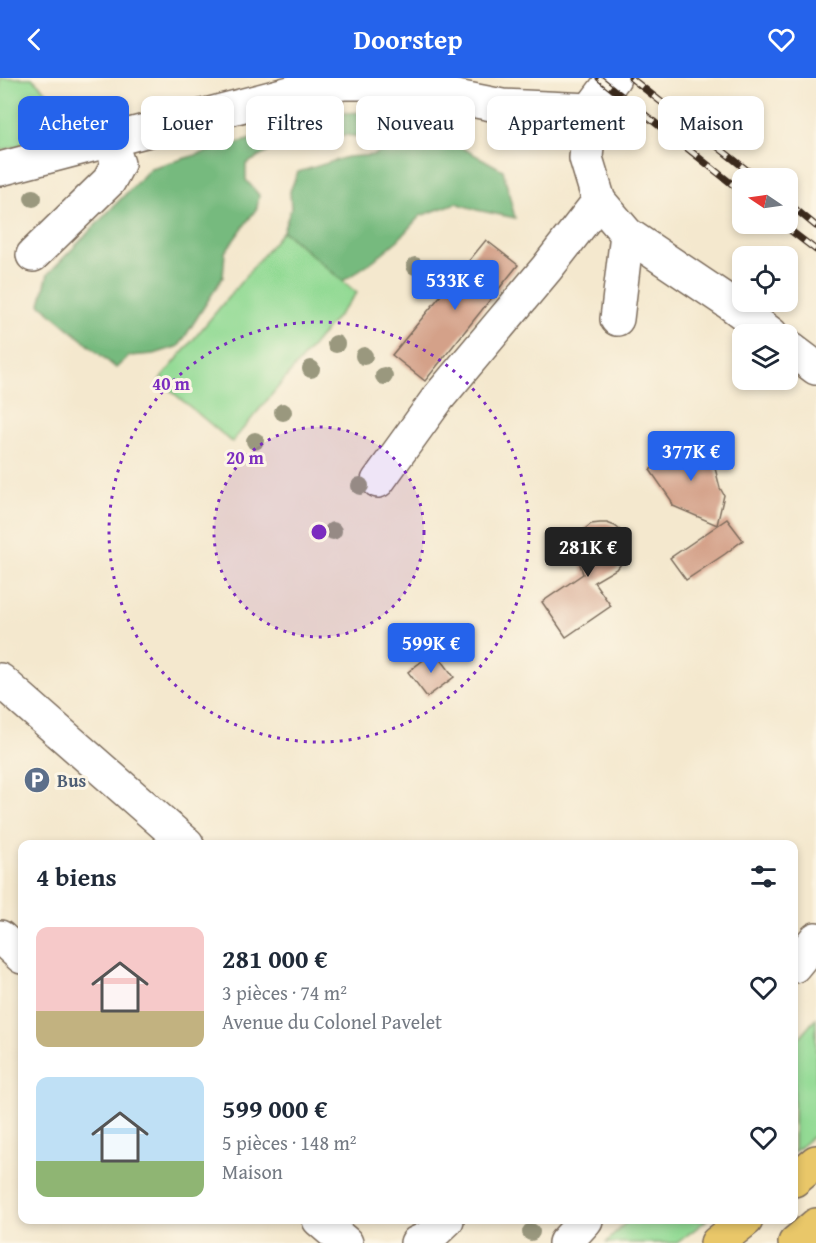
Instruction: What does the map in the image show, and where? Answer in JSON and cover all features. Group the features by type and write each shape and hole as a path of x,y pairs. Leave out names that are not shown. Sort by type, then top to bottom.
{"main road":[{"path":"798,1177 816,1162"},
{"path":"717,1243 741,1224"},
{"path":"795,1243 816,1225"}],"street":[{"path":"600,96 614,78"},
{"path":"129,135 309,88 345,83 386,82 487,103"},
{"path":"0,169 72,150"},
{"path":"33,255 109,181 118,164 113,150"},
{"path":"587,150 586,158 599,201 627,234 758,324"},
{"path":"378,481 438,398 547,268 599,201"},
{"path":"617,318 627,234"},
{"path":"798,354 816,368"},
{"path":"0,680 182,840"},
{"path":"0,937 18,953"},
{"path":"324,1224 346,1243"},
{"path":"417,1243 428,1238 443,1224"},
{"path":"565,1243 582,1224"}],"green space":[{"path":"0,78 32,78 51,96 18,96 18,146 0,151"},
{"path":"356,112 356,136 344,135 344,113"},
{"path":"246,141 246,150 271,150 246,164 246,180 259,195 257,208 225,252 223,277 179,346 154,354 129,356 116,368 40,304 48,274 151,168 214,150 234,150 234,144"},
{"path":"384,150 466,150 503,170 515,218 456,203 420,216 398,240 343,281 283,231 291,209 290,191 298,172 347,157 374,155"},
{"path":"283,231 357,293 232,442 159,381"},
{"path":"816,1018 816,1134 798,1149 798,1039"},
{"path":"624,1224 702,1224 677,1243 606,1243"}],"building":[{"path":"486,240 518,265 425,381 392,355"},
{"path":"692,438 715,468 724,495 717,525 673,506 650,470"},
{"path":"727,519 743,540 686,580 670,558"},
{"path":"607,523 621,531 628,550 618,568 594,582 611,606 566,637 542,602 583,574 576,550 577,542 591,524"},
{"path":"435,651 454,677 427,697 408,672"}],"railway":[{"path":"599,78 732,184"},
{"path":"631,78 744,168"},
{"path":"798,211 816,226"},
{"path":"795,234 816,250"}],"place":[{"name":"Bus","path":"37,780"}]}
